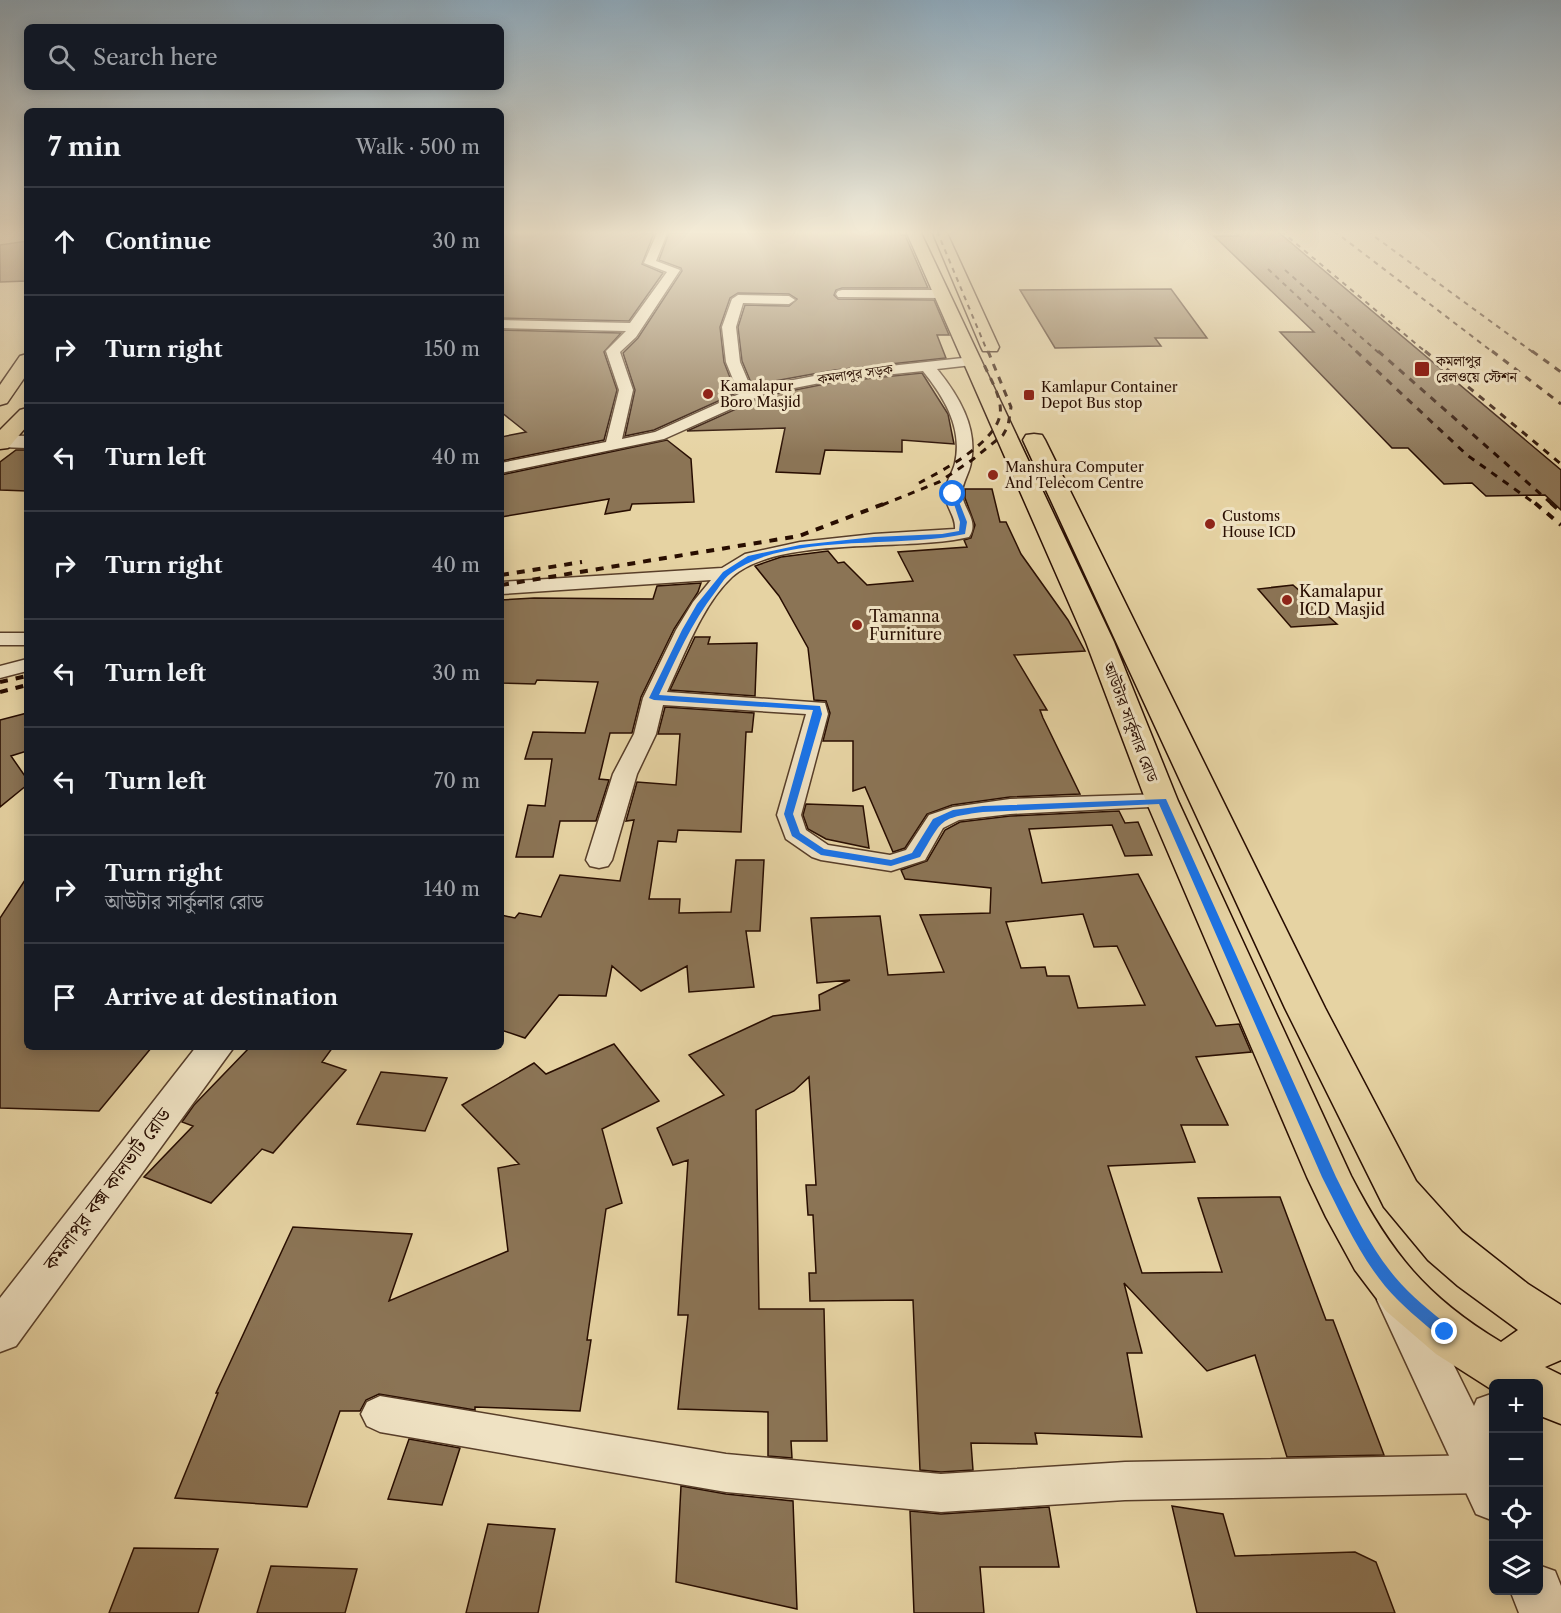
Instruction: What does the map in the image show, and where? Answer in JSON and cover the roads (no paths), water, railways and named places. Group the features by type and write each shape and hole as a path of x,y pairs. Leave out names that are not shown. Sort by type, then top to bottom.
{"main road":[{"name":"আউটার সার্কুলার রোড","path":"946,306 1100,642 1162,801 1329,1177 1356,1231 1390,1281 1413,1305 1506,1379"},
{"name":"আউটার সার্কুলার রোড","path":"972,306 1300,998 1400,1194 1445,1246 1474,1272 1561,1331"},
{"path":"0,399 24,364"},
{"path":"1,442 24,417"},
{"path":"1519,1379 1519,1356 1535,1346 1561,1338"},
{"name":"আউটার সার্কুলার রোড","path":"1543,1395 1561,1400"}],"street":[{"path":"613,445 626,390 613,351 631,334 649,306"},
{"path":"735,306 729,327 733,362 747,394"},
{"path":"504,324 634,327"},
{"name":"কমলাপুর সড়ক","path":"504,467 659,436 747,394 835,376 972,361"},
{"path":"599,860 625,774 645,735 654,698 686,630 700,606 726,573 751,558 800,547 874,539 942,536 963,532 964,522 953,494 965,457 962,426 951,400 926,365"},
{"path":"1,442 24,442"},
{"path":"504,588 726,573"},
{"path":"0,639 24,639"},
{"path":"0,672 24,666"},
{"path":"654,698 817,708 789,814 795,834 821,852 891,863 916,855 937,821 953,813 983,809 1162,801"},
{"name":"কমলাপুর বক্স কালভার্ট রোড","path":"0,1332 214,1050"},
{"path":"1390,1281 1488,1485"},
{"path":"1543,1405 1561,1417"},
{"path":"380,1414 726,1473 941,1493 1125,1481 1488,1485"},
{"path":"1488,1485 1505,1433"},
{"path":"1538,1595 1546,1613"}],"railway":[{"path":"968,306 988,353"},
{"path":"1308,306 1358,353"},
{"path":"1326,306 1379,353"},
{"path":"1371,306 1427,353"},
{"path":"1433,306 1494,353"},
{"path":"1470,306 1534,353"},
{"path":"882,505 939,482 972,460 1003,435 1008,426 1011,407 988,351"},
{"path":"1356,351 1467,455 1537,505"},
{"path":"1378,351 1553,505"},
{"path":"1425,351 1561,464"},
{"path":"1492,351 1561,404"},
{"path":"1532,351 1561,372"},
{"path":"919,483 978,446 996,425 1000,415 999,402 983,362"},
{"path":"504,585 799,536 886,503"},
{"path":"1535,503 1561,525"},
{"path":"1551,503 1561,512"},
{"path":"504,575 582,562"},
{"path":"0,682 24,677"},
{"path":"0,692 24,686"}],"place":[{"name":"কমলাপুর রেলওয়ে স্টেশন","path":"1422,369"},
{"name":"Kamalapur Boro Masjid","path":"708,394"},
{"name":"Kamlapur Container Depot Bus stop","path":"1029,395"},
{"name":"Manshura Computer And Telecom Centre","path":"993,475"},
{"name":"Customs House ICD","path":"1210,524"},
{"name":"Kamalapur ICD Masjid","path":"1287,600"},
{"name":"Tamanna Furniture","path":"857,625"}]}
